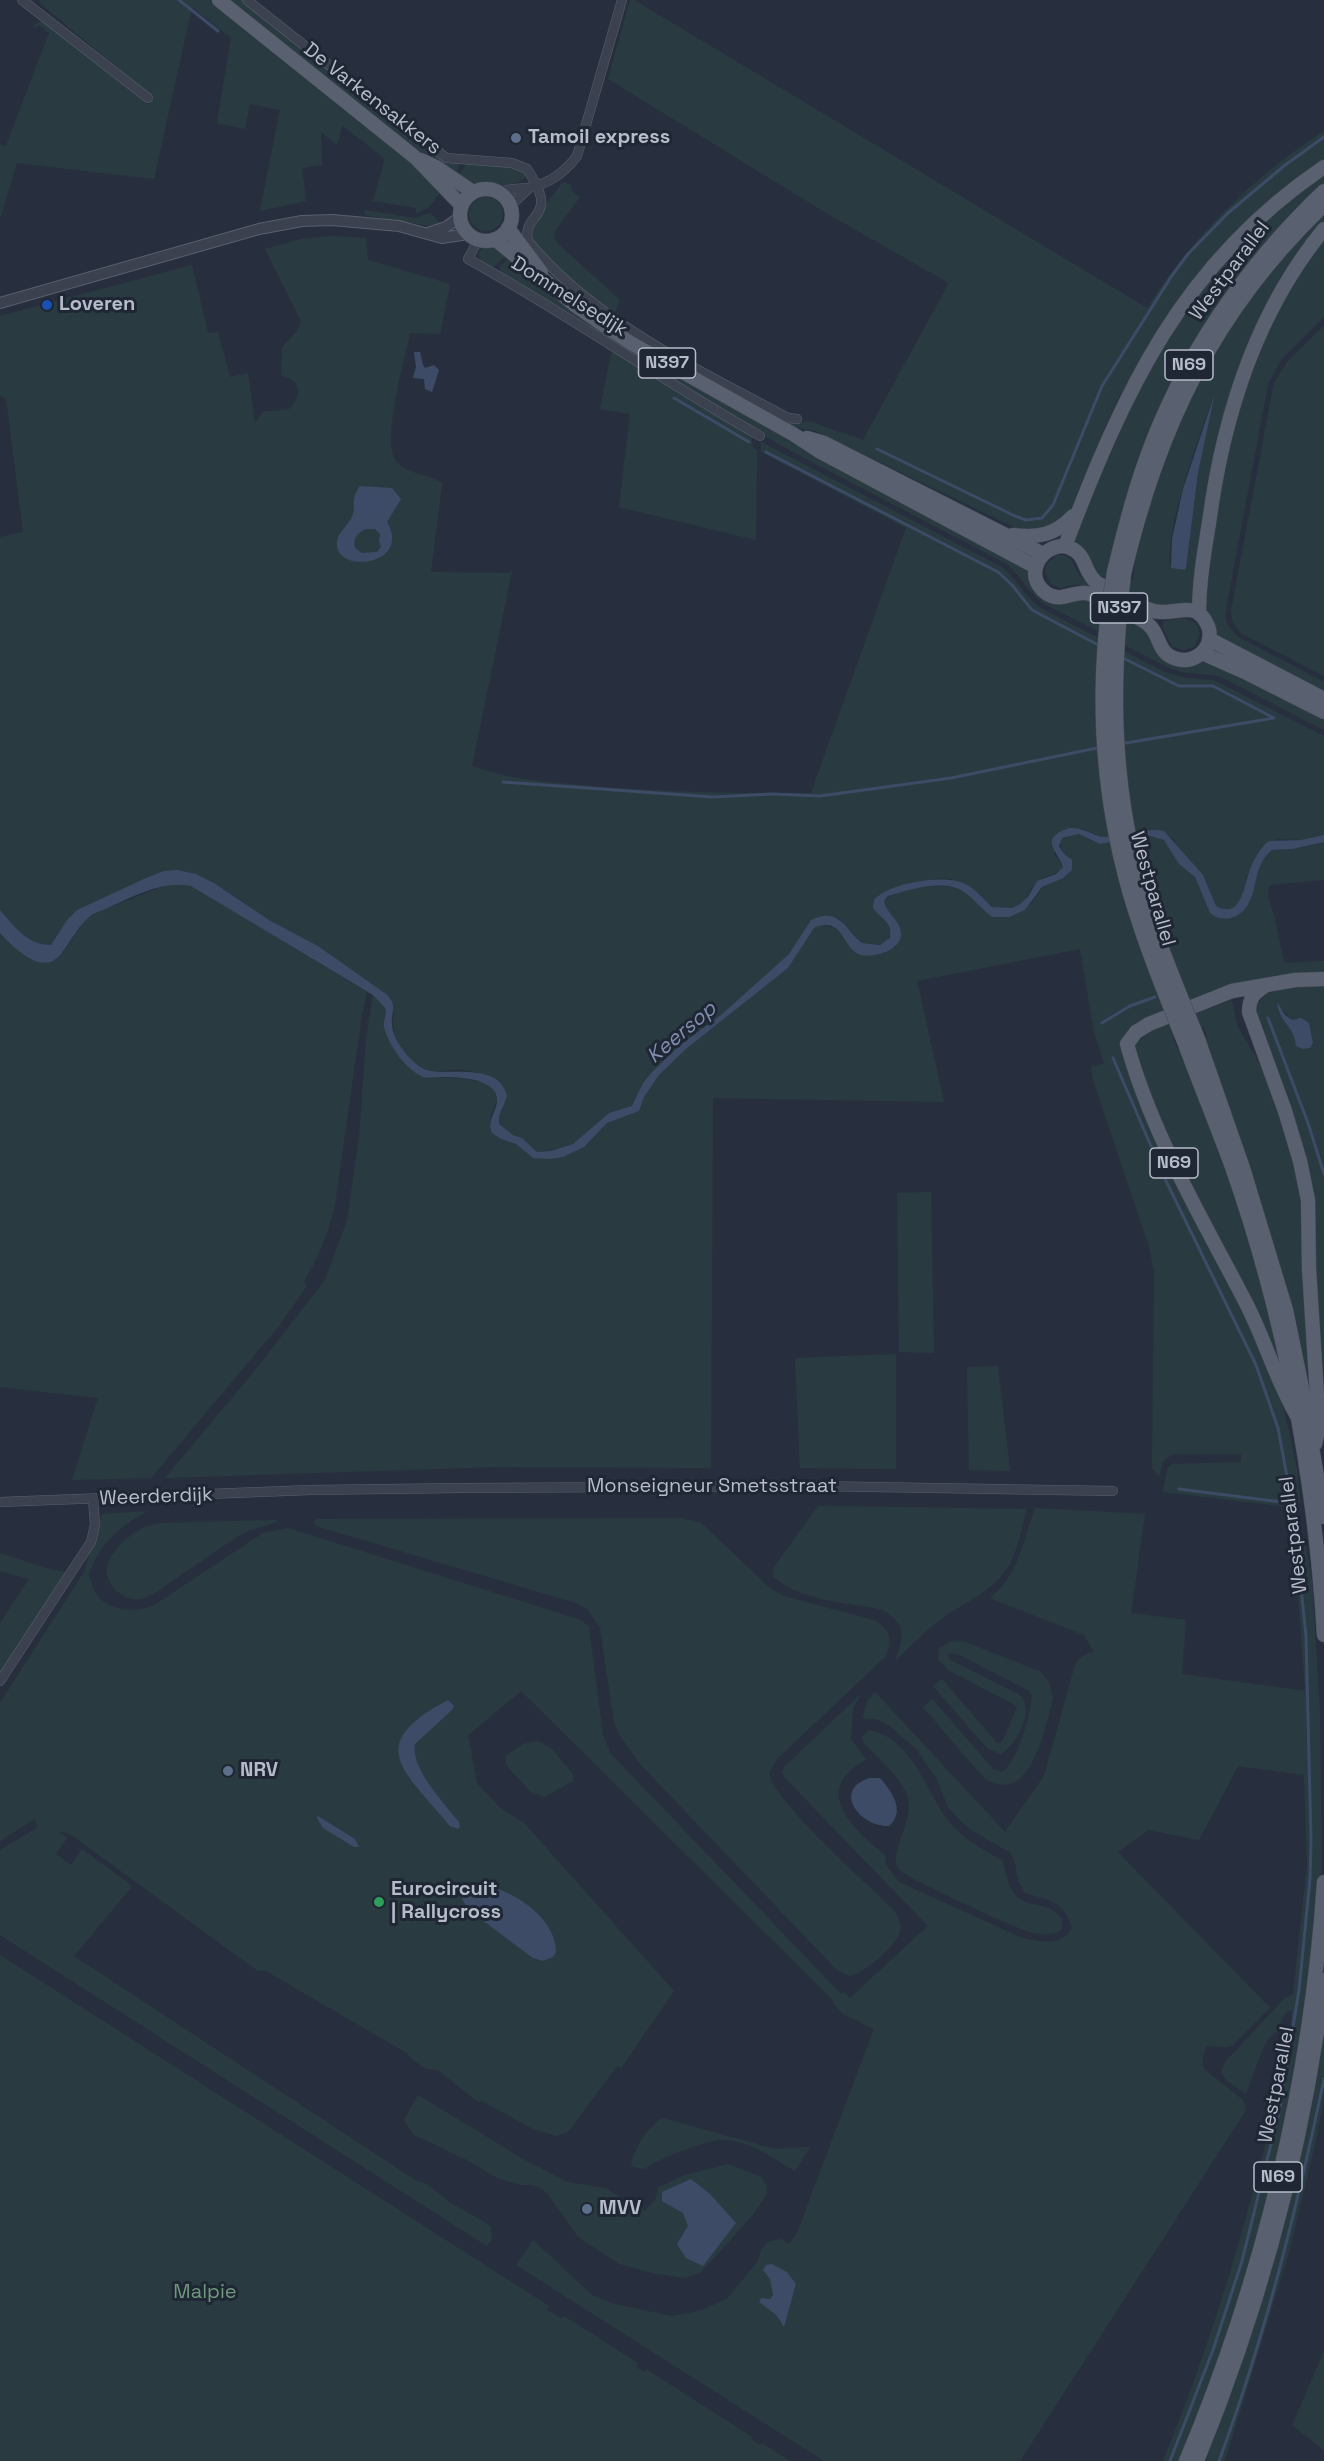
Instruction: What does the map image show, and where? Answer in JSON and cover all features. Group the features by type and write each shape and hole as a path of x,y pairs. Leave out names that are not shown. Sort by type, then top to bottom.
{"main road":[{"path":"219,0 416,158 460,211 473,237 495,239 508,228 512,214 510,206 500,192 486,188 473,192 460,211"},
{"path":"416,158 436,167 473,192"},
{"name":"N69","path":"1065,546 1125,401 1167,326 1224,251 1270,208 1324,167"},
{"name":"Westparallel","path":"1318,1517 1261,1260 1148,911 1137,869 1122,796 1115,724 1115,669 1119,573 1129,512 1145,462 1183,375 1217,317 1244,280 1274,243 1324,191"},
{"name":"Westparallel","path":"1119,573 1153,469 1181,403 1203,360 1252,285 1289,241 1324,205"},
{"name":"Dommelsedijk","path":"508,228 547,281"},
{"name":"N69","path":"1199,614 1199,586 1212,496 1233,399 1265,324 1293,273 1324,229"},
{"name":"Dommelsedijk","path":"495,239 576,306 631,343 819,451 1036,567"},
{"name":"Dommelsedijk","path":"793,434 824,443 1043,554"},
{"name":"N69","path":"1008,535 1043,537 1064,526 1077,513"},
{"path":"1036,567 1043,554 1052,548 1065,546"},
{"name":"N397","path":"1065,546 1079,553 1094,580 1138,604 1159,612 1184,608 1199,614"},
{"name":"N397","path":"1036,567 1037,582 1045,592 1058,598 1086,593 1136,617 1153,627 1163,650 1173,658 1188,660 1202,653"},
{"path":"1199,614 1209,627 1209,639 1202,653 1324,712"},
{"path":"1209,639 1324,699"},
{"name":"N69","path":"1296,1416 1284,1394 1254,1320 1197,1211 1173,1159 1152,1112 1127,1044 1136,1032 1149,1024 1232,991 1295,980 1324,979"},
{"name":"N69","path":"1265,986 1255,993 1249,1002 1249,1012 1285,1111 1300,1161 1308,1200 1309,1269 1319,1426 1313,1453"},
{"name":"Westparallel","path":"1191,1041 1271,1258 1296,1358 1313,1453 1324,1635"},
{"name":"Westparallel","path":"1186,2461 1240,2314 1274,2194 1294,2107 1310,2017 1324,1882"},
{"name":"Westparallel","path":"1197,2461 1229,2380 1272,2244 1303,2110 1324,1980"}],"street":[{"path":"22,0 148,99"},
{"name":"De Varkensakkers","path":"247,0 446,158 522,166 529,171 532,186"},
{"path":"500,192 552,180 562,173 579,152 622,0"},
{"path":"510,206 532,186"},
{"name":"Dommelsedijk","path":"532,186 541,198 541,207 528,226 528,241 572,288 608,315 706,374 789,418 797,419"},
{"path":"428,233 446,226 460,211"},
{"path":"0,303 282,224 332,220 366,221 451,238 473,237"},
{"name":"Dommelsedijk","path":"473,237 468,259 562,312 688,396 760,436"},
{"name":"Monseigneur Smetsstraat","path":"311,1490 813,1486 1113,1491"},
{"name":"Weerderdijk","path":"0,1502 311,1490"},
{"path":"0,1681 91,1542 95,1525 93,1498"}],"green space":[{"path":"39,0 210,0 443,189 429,207 416,214 416,208 373,201 385,159 342,125 337,145 321,132 322,165 302,168 306,201 260,211 280,110 250,104 245,129 217,123 231,38 192,7 154,179 17,163 0,219 0,145 6,146 49,33 39,25 35,28 33,25 40,22 47,24 148,105 154,98"},
{"path":"228,0 245,0 435,156 447,162 461,163 454,176 394,132"},
{"path":"630,0 634,0 1147,308 1184,257 1226,210 1273,168 1324,131 1324,164 1277,199 1138,368 1117,400 1071,508 1048,530 1020,530 816,431 781,422 748,405 596,313 563,287 536,257 527,244 571,289 754,403 795,424 808,421 863,440 949,283 823,211 608,79"},
{"path":"467,163 520,167 526,177 512,184 473,183 457,178"},
{"path":"1324,171 1324,186 1272,240 1248,269 1186,363 1146,450 1116,548 1107,568 1106,575 1133,580 1140,522 1170,435 1190,393 1236,315 1263,278 1324,209 1324,224 1271,304 1230,400 1215,463 1193,599 1190,603 1161,606 1133,598 1098,578 1088,555 1072,540 1119,424 1140,379 1169,329 1206,278 1228,254 1298,190","holes":["1215,393 1198,473 1186,568 1185,570 1171,568 1172,532 1178,507"]},
{"path":"563,182 571,185 572,191 580,197 555,231 554,237 557,243 620,300 615,312 632,326 574,285 531,240 530,225"},
{"path":"486,197 498,202 503,214 498,226 486,231 474,226 469,214 474,202"},
{"path":"364,210 414,218 431,213 441,225 429,226 365,215"},
{"path":"1324,234 1324,317 1281,360 1268,384 1225,614 1227,624 1238,637 1324,682 1324,696 1216,635 1204,607 1222,455 1261,337"},
{"path":"332,236 366,238 368,260 450,284 440,334 410,333 395,399 391,437 392,451 400,465 442,483 431,572 508,573 512,571 472,766 515,777 590,786 700,792 811,793 906,528 761,452 761,442 1000,566 1044,610 1165,672 1186,678 1214,680 1324,736 1324,835 1301,840 1277,839 1249,869 1239,903 1226,910 1216,906 1203,875 1187,859 1173,839 1153,830 1104,838 1084,829 1064,830 1054,853 1063,867 1036,883 1026,899 1016,907 1007,910 997,909 963,884 954,880 937,879 878,895 891,934 883,943 875,945 862,943 838,918 824,916 789,954 721,1015 680,1045 652,1072 632,1106 609,1113 573,1144 551,1151 537,1152 522,1138 513,1135 499,1124 499,1117 503,1110 494,1080 467,1071 426,1070 412,1061 396,1038 394,1013 377,988 318,946 269,920 230,893 196,874 77,910 67,920 51,945 28,938 16,929 0,910 0,537 23,532 6,399 0,396 0,316 192,265 208,333 218,332 230,377 248,373 255,423 263,412 289,409 298,393 296,384 281,375 282,348 297,331 301,321 265,249 301,239"},
{"path":"489,245 508,254 493,267 481,261 478,254 484,246"},
{"path":"511,257 761,424 795,444 1029,570 1031,580 1077,600 1093,601 1142,625 1190,665 1203,661 1211,662 1324,717 1324,730 1219,676 1183,672 1167,667 1045,604 1007,564 791,451 691,393 577,317 500,271 500,266"},
{"path":"1324,326 1324,676 1241,633 1233,623 1231,611 1274,383 1288,361"},
{"path":"613,350 684,397 751,436 753,448 757,450 756,540 619,507 630,414 600,409"},
{"path":"1057,555 1070,558 1082,578 1096,587 1095,591 1078,584 1060,588 1050,583 1045,572 1046,565"},
{"path":"1184,618 1196,623 1200,633 1195,646 1184,651 1172,646 1162,626 1164,621"},
{"path":"1079,834 1100,844 1150,836 1164,839 1179,864 1195,877 1210,913 1237,915 1248,900 1265,857 1272,850 1292,849 1324,842 1324,880 1269,885 1268,897 1284,963 1324,961 1324,973 1299,974 1251,982 1205,996 1136,1023 1127,1030 1122,1042 1242,1301 1282,1401 1297,1469 1300,1502 1296,1503 1297,1508 1163,1492 1167,1469 1172,1464 1241,1462 1241,1454 1173,1454 1163,1461 1159,1477 1152,1468 1154,1271 1149,1246 1093,1080 1091,1067 1104,1063 1094,1032 1080,949 917,981 944,1102 713,1098 711,1468 496,1467 165,1478 257,1368 325,1280 347,1221 359,1138 366,1040 373,995 385,1008 384,1025 391,1044 405,1062 421,1076 466,1079 485,1083 494,1089 497,1099 490,1118 492,1133 516,1144 533,1158 584,1147 607,1123 639,1111 644,1097 659,1075 686,1049 788,968 814,928 827,926 833,928 842,935 854,951 896,947 884,901 908,890 943,886 966,893 984,911 1018,914 1030,905 1042,888 1068,874 1060,841 1062,838"},
{"path":"178,883 191,886 205,894 367,992 335,1204 323,1244 304,1281 307,1286 278,1327 151,1478 72,1480 98,1398 0,1387 0,933 27,956 43,963 51,962 63,953 82,924 93,914 164,886"},
{"path":"1324,985 1324,1436 1316,1326 1315,1220 1255,1013 1258,1003 1273,991 1293,986","holes":["1277,1009 1284,1011 1292,1020 1308,1027 1312,1039 1296,1042 1294,1033"]},
{"path":"1232,1000 1237,1025 1263,1070 1294,1154 1302,1197 1316,1428 1204,1041 1207,1036 1204,1027 1173,1038 1177,1048 1182,1050 1182,1057 1241,1205 1289,1393 1155,1112 1135,1049 1136,1043 1155,1029"},
{"path":"931,1192 934,1353 899,1352 897,1193"},
{"path":"896,1354 896,1469 800,1468 795,1358"},
{"path":"998,1366 1010,1471 969,1470 967,1367"},
{"path":"818,1506 1027,1509 1014,1556 1000,1577 986,1590 937,1622 895,1661 902,1637 899,1625 889,1614 880,1609 810,1596 796,1591 773,1576 774,1567"},
{"path":"1035,1508 1145,1514 1131,1613 1186,1620 1182,1674 1305,1691 1294,1537 1304,1537 1312,1580 1320,1713 1322,1865 1316,1939 1295,2084 1252,2269 1183,2461 1163,2461 1206,2347 1231,2270 1272,2118 1287,2046 1292,2010 1285,2013 1277,2031 1268,2039 1246,2094 1225,2079 1221,2071 1226,2061 1284,1999 1293,1994 1307,1866 1304,1775 1238,1766 1199,1840 1148,1830 1118,1852 1270,2008 1233,2045 1228,2047 1207,2046 1203,2061 1205,2070 1243,2100 1246,2110 1020,2461 824,2461 516,2265 533,2240 592,2295 615,2304 671,2316 699,2311 727,2299 758,2261 761,2250 768,2242 780,2239 789,2244 797,2233 874,2029 843,2014 833,2003 834,2001 521,1691 468,1735 477,1783 501,1809 524,1823 674,1991 621,2068 617,2066 568,2132 557,2136 533,2129 482,2101 478,2102 438,2070 427,2069 414,2061 407,2053 266,1971 258,1971 70,1834 58,1831 67,1838 56,1854 71,1865 82,1849 132,1886 74,1956 415,2180 428,2185 452,2204 491,2226 492,2239 487,2246 0,1935 0,1850 37,1828 35,1819 0,1841 0,1703 84,1572 102,1514 148,1511 120,1529 105,1544 89,1573 92,1585 103,1601 121,1609 142,1609 153,1606 263,1533 288,1528 581,1620 589,1627 603,1736 611,1754 841,1994 844,1992 850,1998 928,1926 784,1777 782,1771 860,1695 853,1708 851,1739 866,1760 849,1771 841,1783 839,1796 842,1809 850,1821 872,1845 885,1855 886,1865 899,1882 1020,1937 1056,1941 1068,1934 1072,1928 1065,1912 1049,1900 1025,1893 1018,1880 1011,1853 971,1830 958,1818 948,1806 936,1778 917,1750 889,1725 877,1719 863,1717 868,1700 875,1692 1005,1832 1044,1776 1076,1662 1086,1654 1094,1652 1084,1635 990,1598 1000,1589 1014,1568","holes":["772,2264 787,2272 796,2287 781,2325 776,2315 759,2302 760,2299 769,2299 773,2295 767,2274"]},
{"path":"682,1518 701,1523 772,1590 784,1596 876,1621 889,1636 886,1656 777,1759 769,1773 787,1803 804,1822 893,1909 898,1917 900,1932 898,1938 871,1965 856,1974 850,1976 838,1971 641,1765 620,1736 614,1722 600,1627 587,1609 573,1602 316,1526 314,1522 317,1519"},
{"path":"277,1520 277,1522 248,1531 235,1538 153,1594 143,1598 134,1599 122,1595 116,1591 109,1580 107,1568 112,1556 131,1535 143,1528 168,1523"},
{"path":"0,1553 48,1569 66,1572 0,1674 0,1623 29,1579 0,1571"},
{"path":"963,1641 1041,1672 1049,1682 1053,1698 1046,1726 1034,1760 1025,1773 1014,1782 1001,1785 985,1779 923,1707 932,1699 993,1769 1002,1772 1008,1767 1022,1737 1032,1695 1030,1691 957,1654 949,1653 948,1658 951,1660 1018,1694 1023,1700 1026,1708 1025,1717 1013,1743 1000,1754 987,1748 933,1686 942,1679 997,1743 1002,1742 1017,1708 1014,1704 948,1670 938,1659 939,1648 950,1642"},
{"path":"869,1730 884,1735 908,1755 955,1829 1003,1861 1008,1883 1016,1896 1028,1903 1056,1912 1062,1919 1062,1929 1059,1932 1041,1934 1027,1931 981,1912 899,1869 896,1862 897,1854 909,1803 907,1794 893,1773 863,1742 862,1737"},
{"path":"538,1741 551,1748 573,1774 573,1781 544,1797 530,1791 506,1765 506,1756 523,1744"},
{"name":"Malpie","path":"0,1955 549,2306 547,2310 562,2319 564,2316 638,2363 636,2367 644,2372 646,2369 752,2437 751,2439 760,2445 762,2443 790,2461 0,2461"},
{"path":"1324,2005 1324,2097 1289,2252 1227,2454 1224,2461 1206,2461 1258,2302"},
{"path":"418,2095 523,2159 567,2182 605,2188 628,2202 642,2205 644,2212 655,2200 659,2187 685,2175 728,2164 762,2177 767,2187 766,2195 752,2216 701,2272 685,2278 652,2273 620,2264 578,2237 549,2195 541,2188 497,2178 467,2160 414,2135 404,2120","holes":["710,2194 735,2223 689,2226 683,2213"]},
{"path":"662,2118 775,2149 810,2147 795,2171 754,2148 727,2140 697,2145 644,2169 631,2166 635,2151 642,2139"},
{"path":"1324,2352 1324,2450 1292,2425"}],"water":[{"path":"414,352 420,352 425,368 434,365 439,370 432,392 425,389 424,379 413,378 416,367"},
{"path":"1215,393 1198,473 1186,568 1185,570 1171,568 1172,539 1183,489"},
{"path":"360,486 392,488 401,499 387,522 392,537 390,548 382,556 360,562 349,560 340,554 337,545 340,533 352,517","holes":["375,529 380,534 381,547 377,552 362,553 355,548 354,542 360,532"]},
{"path":"1069,828 1081,829 1106,837 1150,830 1164,831 1203,875 1216,906 1225,909 1238,904 1252,864 1259,851 1269,841 1301,840 1324,835 1324,842 1292,849 1272,850 1261,863 1247,906 1235,917 1225,919 1210,913 1195,877 1179,864 1164,840 1150,836 1100,844 1079,834 1062,838 1059,846 1072,860 1072,870 1063,878 1042,887 1025,910 1009,917 992,917 968,895 951,886 924,887 888,896 884,901 885,906 898,924 901,933 897,944 887,952 861,955 855,952 842,935 831,926 824,925 814,928 788,968 686,1049 659,1075 644,1097 639,1111 607,1123 584,1147 563,1157 550,1159 533,1158 516,1144 492,1133 491,1120 497,1101 495,1092 489,1086 469,1079 426,1078 412,1070 394,1050 384,1027 385,1008 373,995 191,886 166,886 153,889 93,914 79,928 61,954 54,961 46,963 29,958 12,946 0,933 0,910 16,929 28,938 51,945 67,920 77,910 164,871 177,870 196,874 214,883 269,920 318,946 386,994 393,1005 392,1024 395,1036 403,1050 419,1066 433,1071 469,1072 493,1077 502,1085 507,1096 499,1117 499,1124 513,1135 522,1138 537,1152 551,1151 573,1144 609,1113 632,1106 643,1083 652,1072 680,1045 721,1015 789,954 811,920 821,916 835,917 862,943 880,945 890,938 890,928 873,908 874,900 881,894 903,885 943,879 967,885 992,907 1012,908 1028,897 1037,881 1056,874 1063,867 1054,850 1052,840 1054,836"},
{"path":"1277,1002 1285,1015 1292,1020 1301,1018 1309,1023 1313,1043 1310,1048 1303,1049 1296,1046 1295,1039 1278,1009"},
{"path":"448,1700 454,1706 453,1709 415,1744 415,1754 430,1785 459,1822 458,1829 450,1826 419,1789 407,1774 400,1759 399,1745 406,1731 422,1716"},
{"path":"870,1778 880,1778 893,1795 897,1808 894,1820 889,1826 878,1825 868,1820 854,1806 851,1798 853,1790 859,1783"},
{"path":"318,1816 355,1839 359,1847 354,1847 323,1828"},
{"path":"470,1883 498,1889 512,1895 538,1914 554,1938 556,1952 553,1957 543,1961 533,1958 470,1911 463,1902 461,1891 463,1884"},
{"path":"691,2179 710,2194 736,2223 703,2266 686,2258 677,2244 688,2226 683,2213 662,2201 662,2192"},
{"path":"772,2264 787,2272 796,2284 784,2327 776,2315 759,2302 761,2298 770,2299 773,2295 770,2279 763,2270 766,2265"}],"waterway":[{"path":"179,0 218,31"},
{"path":"877,449 1015,516 1026,520 1042,518 1053,505 1102,386 1188,254 1228,213 1284,166 1324,137"},
{"path":"674,398 749,442"},
{"path":"766,452 998,572 1032,610 1102,647"},
{"path":"1120,744 1274,718 1213,686 1179,686 1121,657"},
{"path":"503,782 713,797 772,794 820,796 951,778 1102,747"},
{"path":"1102,1023 1130,1006 1155,997"},
{"path":"1268,1018 1308,1123 1324,1174"},
{"path":"1113,1058 1167,1183 1256,1365 1278,1428 1289,1488"},
{"path":"1179,1489 1289,1503"},
{"path":"1170,2461 1213,2350 1242,2261 1280,2108 1299,1990 1310,1879 1311,1841 1306,1636 1296,1539"},
{"path":"1219,2461 1251,2367 1279,2272 1324,2079"}],"place":[{"name":"Tamoil express","path":"516,138"},
{"name":"Loveren","path":"47,305"},
{"name":"NRV","path":"228,1771"},
{"name":"Eurocircuit | Rallycross","path":"379,1902"},
{"name":"MVV","path":"587,2209"}],"water label":[{"name":"Keersop","path":"682,1033"}]}
